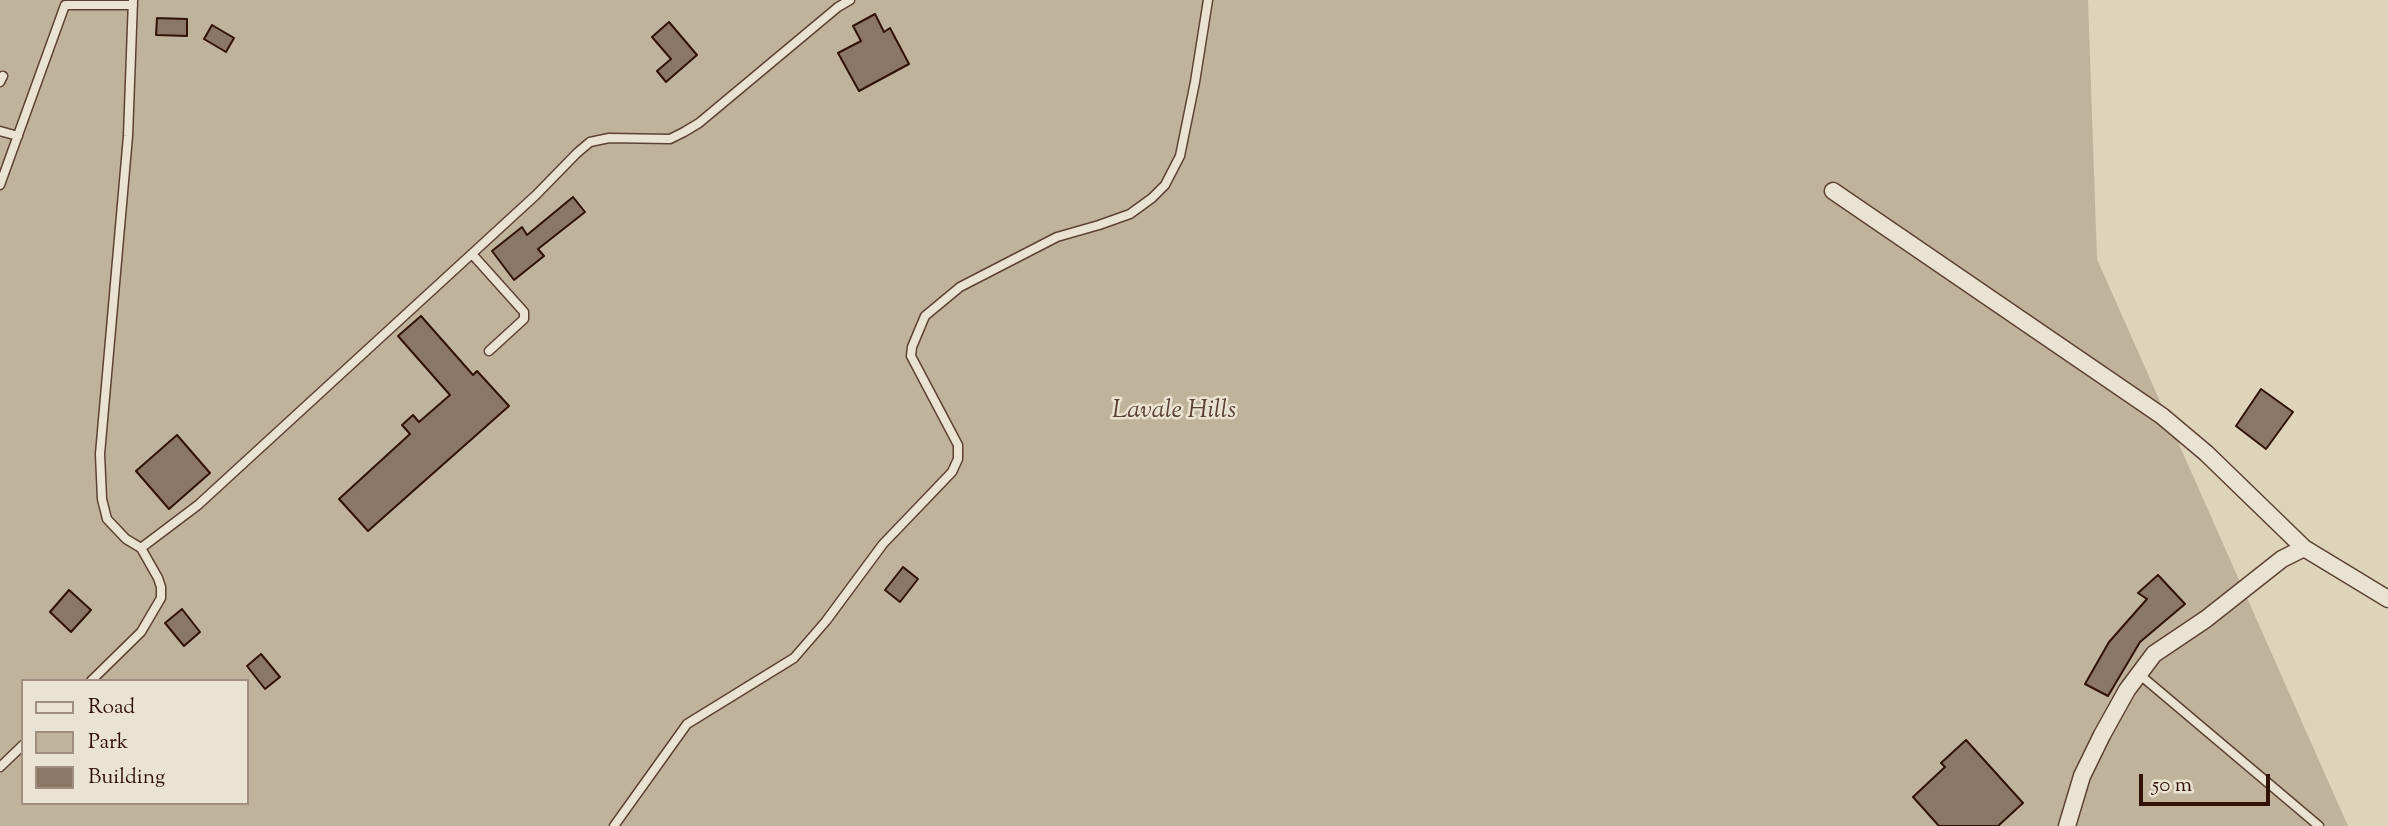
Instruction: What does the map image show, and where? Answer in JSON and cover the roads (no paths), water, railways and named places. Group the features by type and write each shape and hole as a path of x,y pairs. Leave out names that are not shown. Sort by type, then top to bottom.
{"street":[{"path":"1833,191 2162,416 2206,453 2304,548 2388,599"},
{"path":"2067,826 2082,776 2102,735 2127,691 2154,654 2206,619 2283,559 2304,548"}],"lane":[{"path":"141,548 198,505 536,195 561,167 590,142 609,138 670,139 684,132 699,123 838,7 850,0"},
{"path":"614,826 687,724 794,657 826,621 883,544 952,472 958,459 958,445 911,356 925,316 960,287 1057,237 1130,214 1165,186 1180,156 1208,0"},
{"path":"0,185 66,3 133,3 128,136 100,454 102,499 107,519 126,539 141,548 162,587 161,598 141,632 93,679"},
{"path":"0,131 18,136"},
{"path":"472,254 524,312 524,319 489,351"},
{"path":"2139,674 2319,826"},
{"path":"0,766 21,747"}],"park label":[{"name":"Lavale Hills","path":"1174,413"}]}
